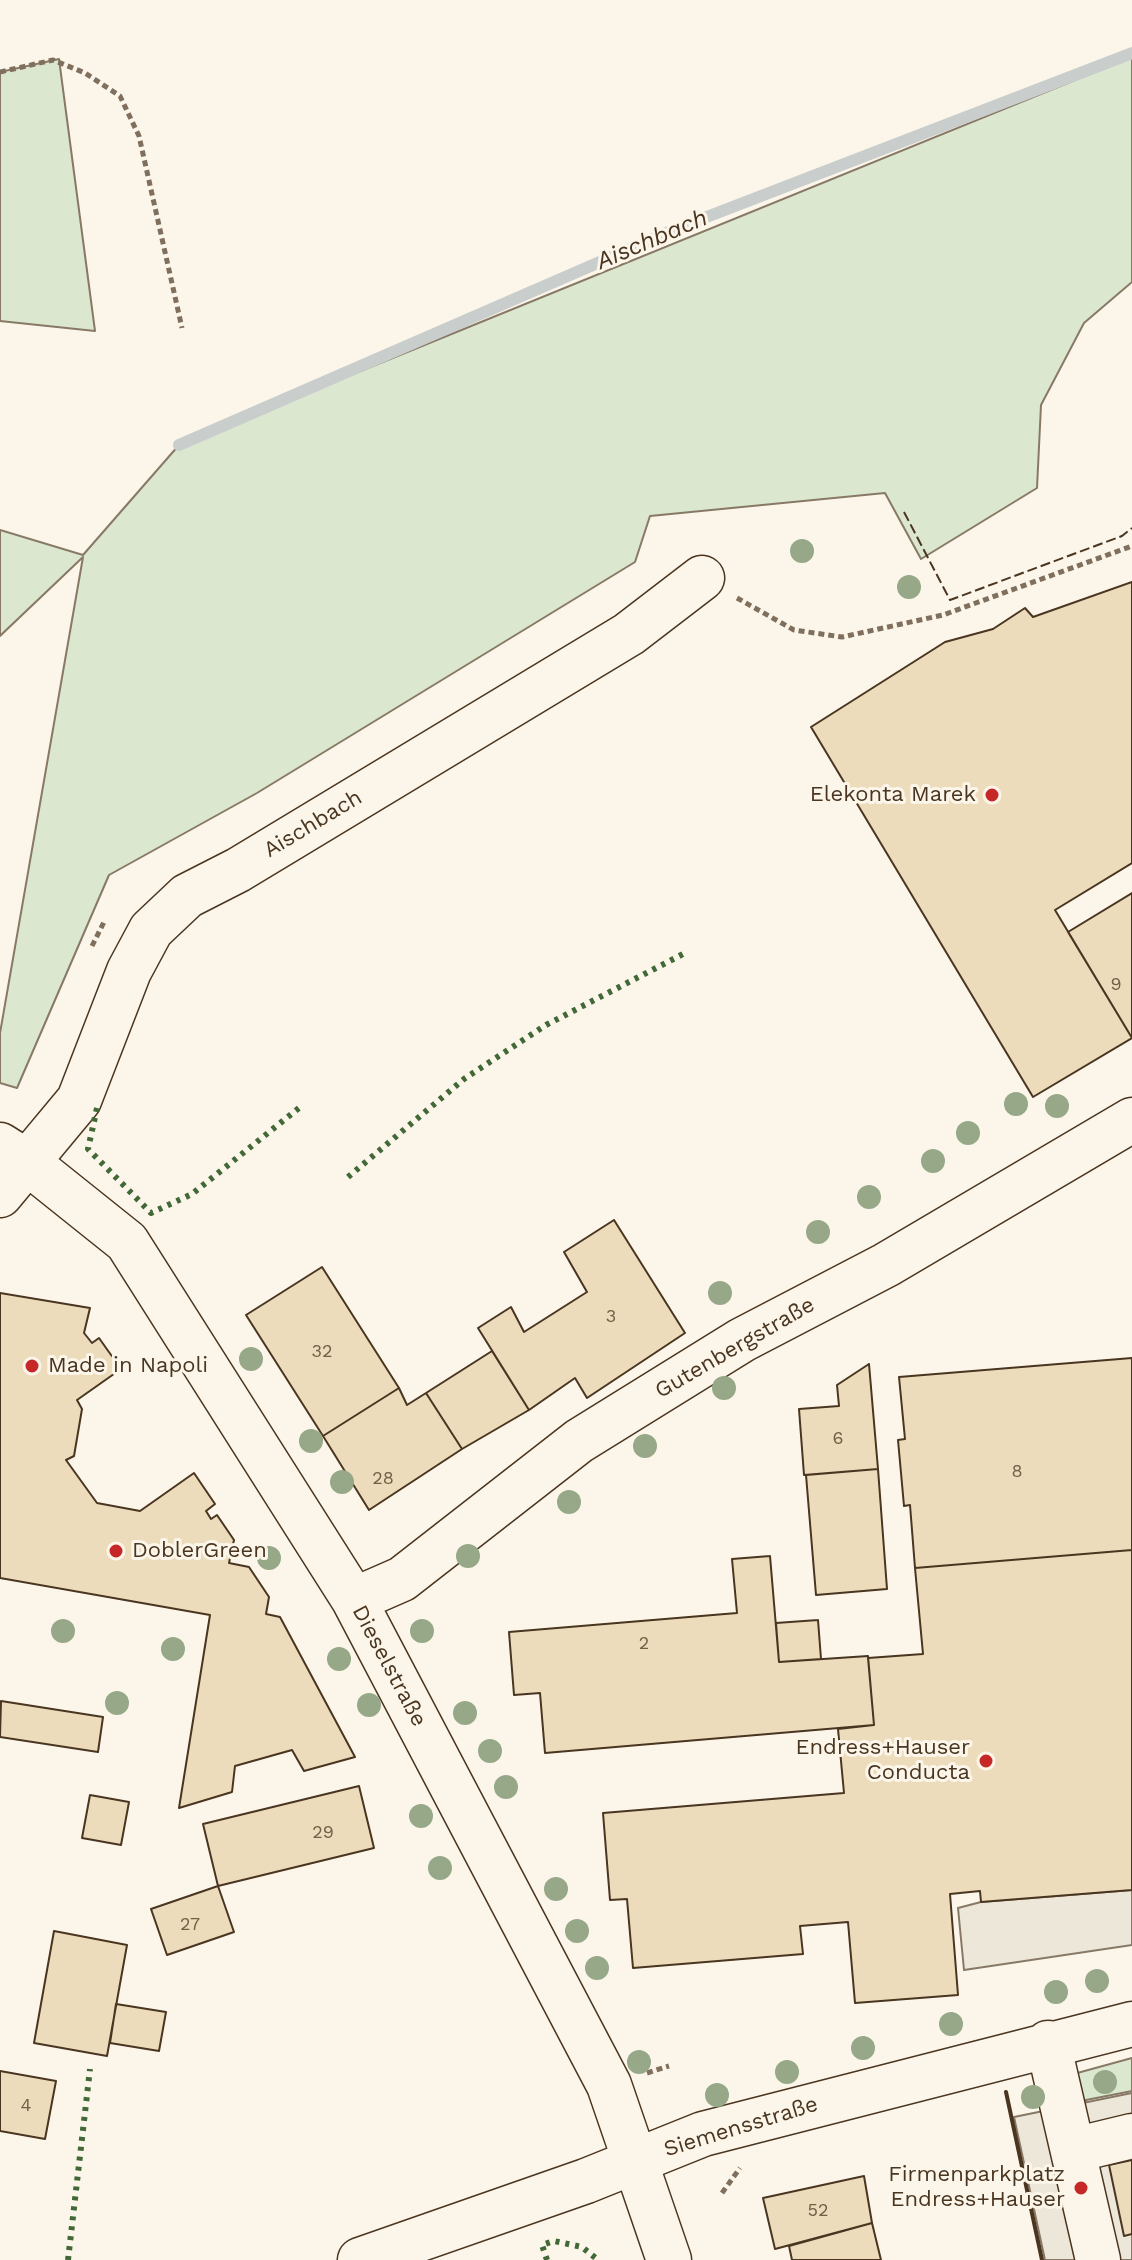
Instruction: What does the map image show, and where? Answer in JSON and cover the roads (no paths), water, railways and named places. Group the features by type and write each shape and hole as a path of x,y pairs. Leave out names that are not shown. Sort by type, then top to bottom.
{"street":[{"name":"Aischbach","path":"9,1167 79,1100 129,971 151,930 187,896 238,870 629,634 702,578"},
{"name":"Gutenbergstraße","path":"354,1600 402,1579 579,1441 629,1409 742,1340 886,1265 1132,1120"},
{"name":"Dieselstraße","path":"9,1167 127,1242 354,1600 609,2085 669,2260"},
{"name":"Siemensstraße","path":"360,2260 703,2134 1048,2043 1132,2024"},
{"path":"1048,2043 1098,2260"},
{"path":"1074,2150 1132,2136"}],"waterway":[{"name":"Aischbach","path":"179,445 678,228 1132,53"}],"place":[{"name":"Elekonta Marek","path":"992,795"},
{"name":"Made in Napoli","path":"32,1366"},
{"name":"DoblerGreen","path":"116,1551"},
{"name":"Endress+Hauser Conducta","path":"986,1761"},
{"name":"Firmenparkplatz Endress+Hauser","path":"1081,2188"}]}
